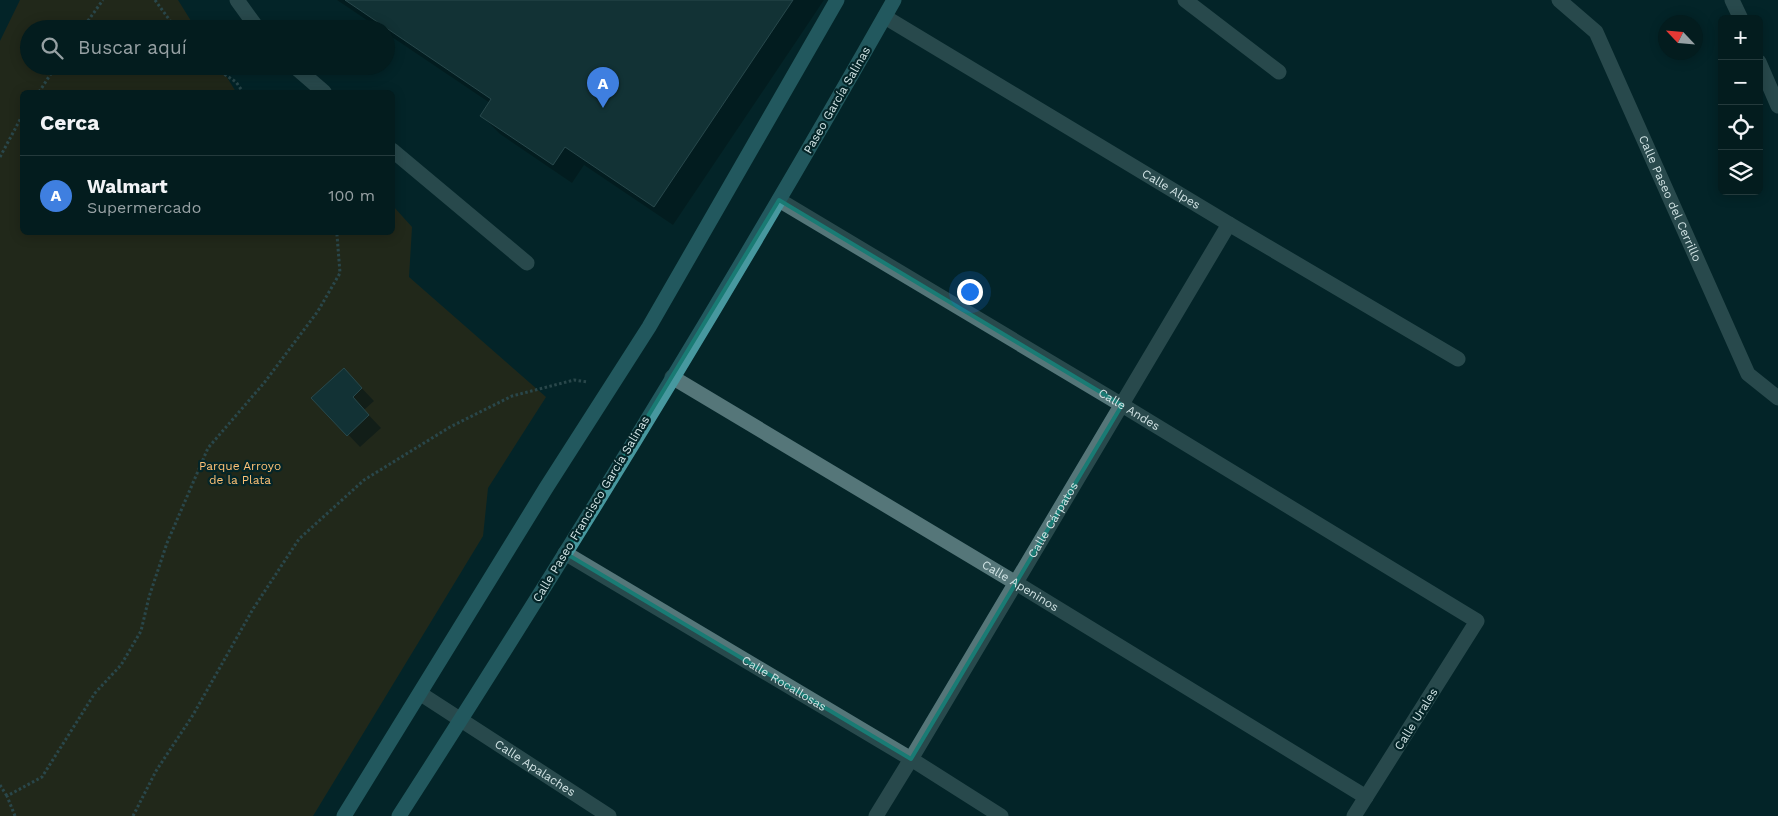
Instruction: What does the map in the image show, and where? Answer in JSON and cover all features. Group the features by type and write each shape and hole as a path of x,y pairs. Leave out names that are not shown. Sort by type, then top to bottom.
{"main road":[{"path":"344,816 421,694 546,488 650,327 837,0"},
{"name":"Paseo García Salinas","path":"780,200 894,0"},
{"name":"Calle Paseo Francisco García Salinas","path":"399,816 565,552 780,200"}],"street":[{"path":"237,0 251,20"},
{"path":"1185,0 1279,72"},
{"name":"Calle Paseo del Cerrillo","path":"1559,0 1596,32 1748,374 1778,398"},
{"name":"Calle Alpes","path":"885,17 1458,360"},
{"path":"1763,71 1778,106"},
{"path":"304,75 322,90"},
{"path":"395,153 527,263"},
{"name":"Calle Andes","path":"780,200 1477,621"},
{"name":"Calle Cárpatos","path":"876,816 912,759 1229,224"},
{"name":"Calle Apeninos","path":"672,377 1016,583 1366,797"},
{"name":"Calle Rocallosas","path":"565,552 912,759 1001,816"},
{"name":"Calle Urales","path":"1354,816 1477,621"},
{"name":"Calle Apalaches","path":"421,694 609,816"}],"path":[{"path":"89,20 103,0"},
{"path":"155,0 169,20"},
{"path":"39,90 50,75"},
{"path":"226,75 236,82 242,90"},
{"path":"0,157 20,120"},
{"path":"7,796 42,777 95,693 121,664 141,631 149,597 167,543 208,448 264,383 318,310 340,273 338,235"},
{"path":"133,816 156,771 193,715 253,609 299,539 364,480 450,427 512,396 574,380 613,384"},
{"path":"0,786 7,796 15,816"}],"highlighted area":[{"path":"779,200 1122,405 911,759 565,553"}],"green space":[{"name":"Parque Arroyo de la Plata","path":"20,0 178,0 190,20 20,20 20,75 226,75 235,90 20,90 20,235 395,235 395,208 412,227 409,277 546,397 488,488 483,536 313,816 0,816 0,41"}],"building":[{"path":"345,0 793,0 654,207 565,147 553,165 480,116 491,99 395,34 395,20 374,20"},
{"path":"344,368 362,388 353,397 369,415 347,436 311,398"}],"place":[{"name":"Walmart","path":"603,108"}]}
